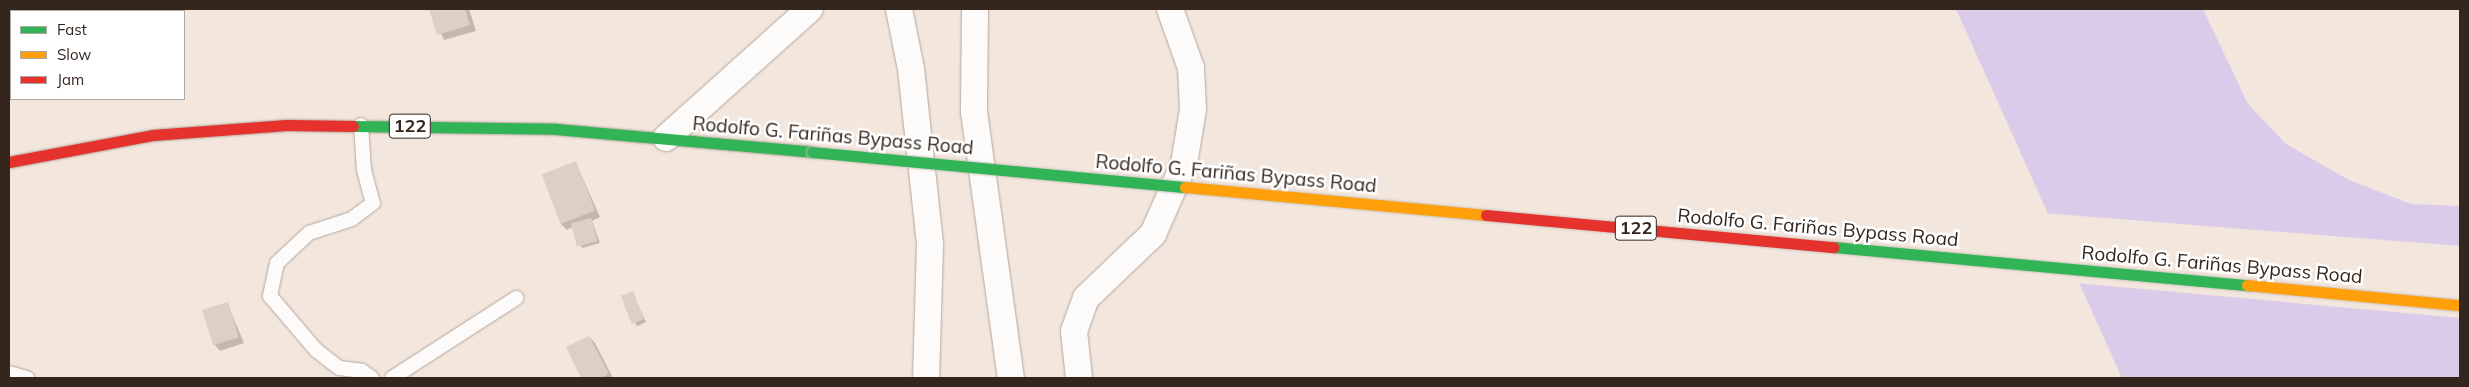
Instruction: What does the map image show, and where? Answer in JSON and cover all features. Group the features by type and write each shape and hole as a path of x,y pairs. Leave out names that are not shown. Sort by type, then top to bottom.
{"main road":[{"name":"Rodolfo G. Fariñas Bypass Road","path":"9,162 153,135 361,125 556,129 2460,305"}],"street":[{"path":"666,138 810,9"},
{"path":"899,9 911,69 930,245 926,378"},
{"path":"975,9 974,112 1011,378"},
{"path":"1079,378 1074,331 1086,298 1153,234 1184,164 1193,109 1191,68 1170,9"}],"lane":[{"path":"361,125 364,170 373,204 352,219 309,233 277,263 270,296 316,350 339,368 362,371 372,378"},
{"path":"392,378 516,298"},
{"path":"9,373 27,378"}],"shaded area":[{"path":"1956,9 2203,9 2248,104 2286,144 2349,180 2411,204 2460,206 2460,378 2122,378"}],"pier":[{"path":"2043,213 2460,246 2460,318 2076,283"}],"building":[{"path":"429,9 465,9 470,25 437,35"},
{"path":"576,161 595,210 560,224 541,174"},
{"path":"591,218 597,241 577,247 571,223"},
{"path":"633,291 644,319 632,324 621,296"},
{"path":"228,302 239,337 213,345 202,310"},
{"path":"589,336 609,374 600,378 581,378 566,347"}],"traffic: fast":[{"path":"353,126 556,129 812,152"},
{"path":"812,152 1185,187"},
{"path":"1834,247 2247,285"}],"traffic: jam":[{"path":"9,162 153,135 287,125 353,126"},
{"path":"1486,215 1834,247"}],"traffic: slow":[{"path":"1185,187 1486,215"},
{"path":"2247,285 2460,305"}]}
